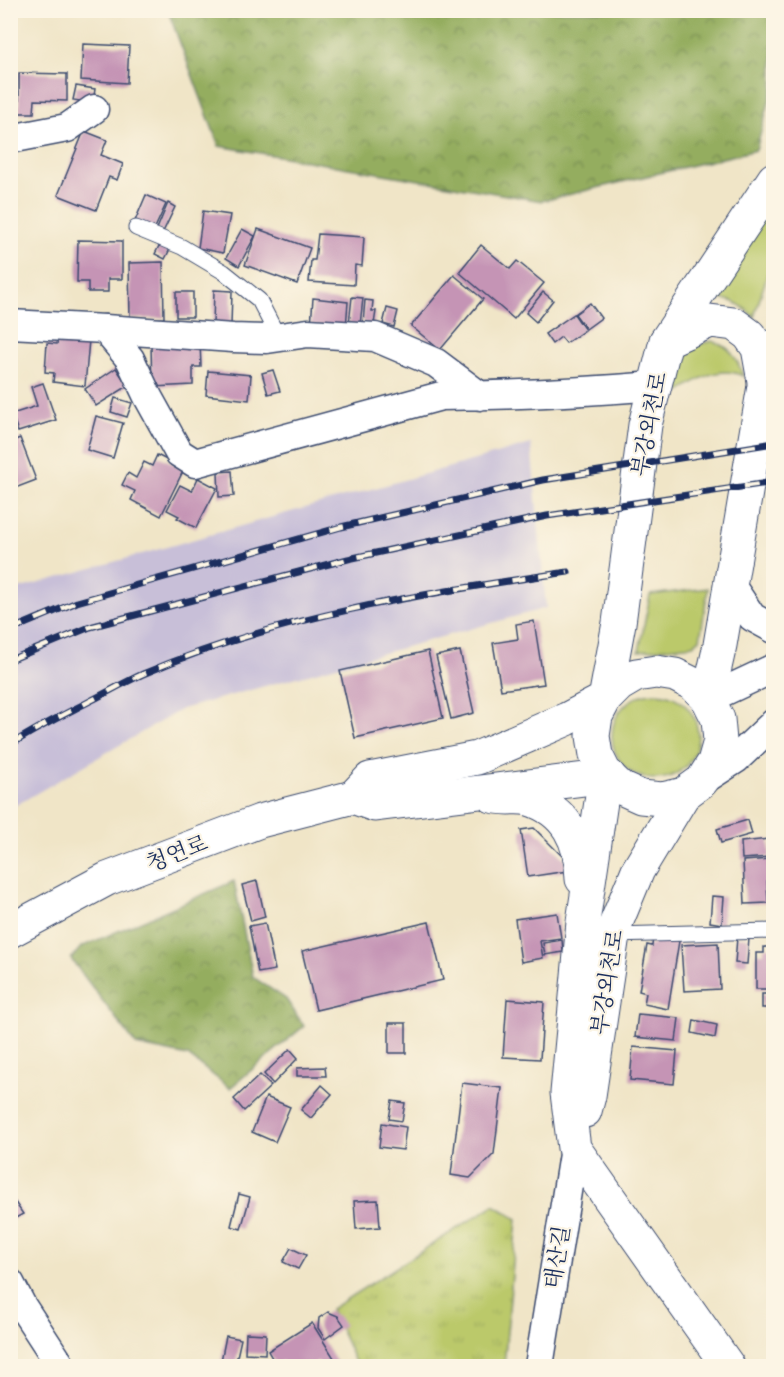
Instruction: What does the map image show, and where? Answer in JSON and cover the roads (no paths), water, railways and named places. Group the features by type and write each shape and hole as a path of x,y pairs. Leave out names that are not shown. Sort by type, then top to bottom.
{"main road":[{"name":"부강외천로","path":"605,699 619,623 645,425 666,341 774,179"},
{"path":"666,341 710,321 734,324 749,335 758,348 764,386"},
{"path":"708,699 720,645 764,386 774,346"},
{"path":"605,699 596,716 593,736 596,755 605,773 609,776 621,788 641,797 663,799 693,787 714,762 720,741 718,719 708,699 693,684 675,675 656,672 636,675 619,685 605,699 567,720 477,758 370,779 353,797 375,805 609,776"},
{"name":"부강외천로","path":"609,776 602,795 598,929 567,1093 574,1148 728,1366"},
{"name":"부강외천로","path":"598,929 614,928 638,870 693,787"},
{"path":"480,791 495,798 528,799 561,817 571,831 581,860 598,929"},
{"name":"청연로","path":"10,931 107,879 260,821 353,797"}],"street":[{"path":"10,139 67,128 94,109"},
{"path":"10,324 233,338 267,339 308,333 375,337 436,363 480,396"},
{"path":"105,329 130,359 179,453 195,463 441,396 561,394 655,386"},
{"path":"730,584 752,618 774,629"},
{"path":"708,699 774,668"},
{"path":"693,787 736,759 774,723"},
{"name":"태산길","path":"539,1366 574,1148"},
{"path":"11,1285 61,1366"}],"lane":[{"path":"136,228 182,247 224,272 259,300 278,337"},
{"path":"598,929 774,931"}],"railway":[{"path":"10,630 77,602 341,527 543,480 774,443"},
{"path":"10,660 90,627 348,559 547,516 774,482"},
{"path":"10,745 143,674 246,637 352,609 406,598 568,572"}]}
